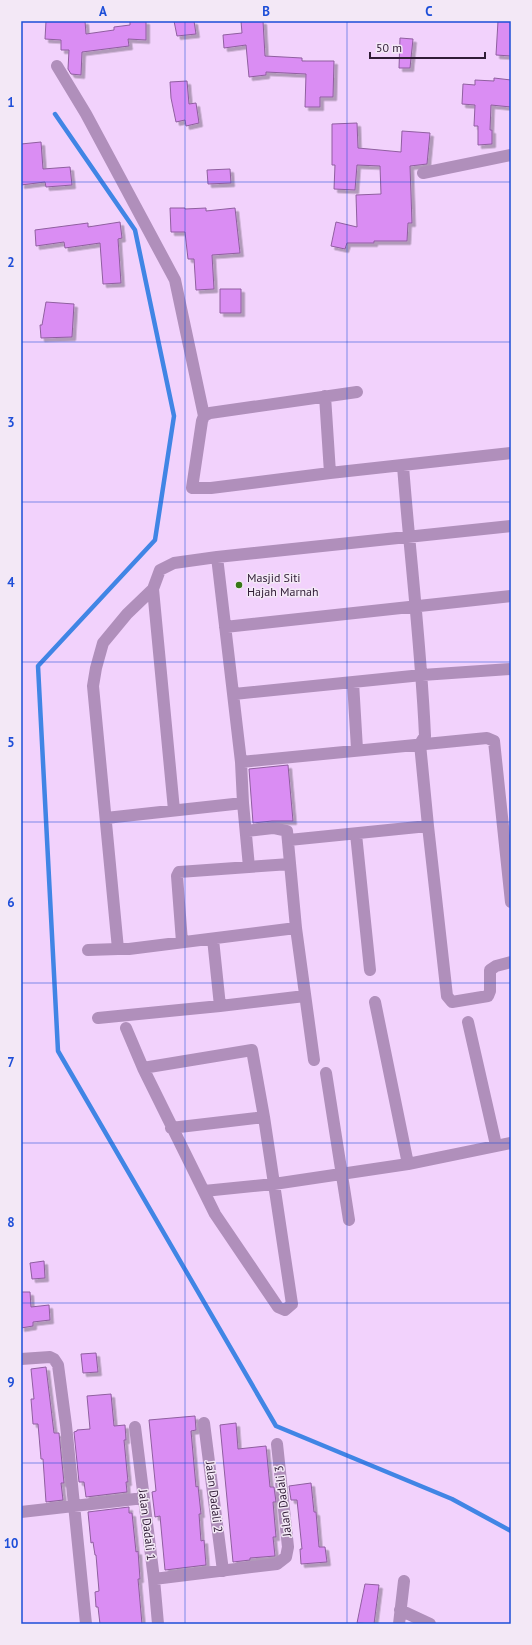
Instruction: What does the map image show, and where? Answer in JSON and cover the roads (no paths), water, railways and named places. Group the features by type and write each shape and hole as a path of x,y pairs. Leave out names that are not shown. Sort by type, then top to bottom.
{"street":[{"path":"57,66 86,114 175,280 204,416 192,488 211,488 511,453"},
{"path":"423,173 511,155"},
{"path":"204,416 210,413 357,392"},
{"path":"325,396 330,473"},
{"path":"403,466 408,538 422,675 425,736 420,744 447,996 452,1002 488,996 490,991 490,970 496,966 511,962"},
{"path":"118,949 93,686 103,643 127,614 152,589 160,570 174,563 217,557 511,526"},
{"path":"217,557 234,694 241,762 242,802 249,867"},
{"path":"152,589 174,810"},
{"path":"225,627 511,596"},
{"path":"234,694 422,675 511,669"},
{"path":"353,682 357,750"},
{"path":"241,762 487,738 494,741 511,902"},
{"path":"106,818 242,802"},
{"path":"289,840 428,826"},
{"path":"246,831 273,828 287,831 296,928 314,1060"},
{"path":"356,834 370,970"},
{"path":"182,942 177,876 179,872 290,864"},
{"path":"88,950 129,949 296,928"},
{"path":"213,939 220,1006"},
{"path":"98,1018 305,996"},
{"path":"375,1002 408,1164"},
{"path":"468,1022 496,1146"},
{"path":"126,1028 143,1068 171,1128 215,1214 278,1307 285,1310 288,1309 292,1304 264,1117 252,1050 143,1068"},
{"path":"326,1073 349,1220"},
{"path":"171,1128 264,1117"},
{"path":"204,1191 274,1184 408,1164 511,1143"},
{"path":"21,1360 50,1357 54,1359 58,1365 75,1506 86,1624"},
{"name":"Jalan Dadali 2","path":"204,1423 223,1571"},
{"name":"Jalan Dadali 1","path":"135,1427 154,1579 158,1624"},
{"name":"Jalan Dadali 3","path":"223,1571 277,1564 286,1557 288,1547 277,1444"},
{"path":"21,1512 144,1498"},
{"path":"154,1579 223,1571"},
{"path":"399,1624 404,1581"},
{"path":"400,1610 430,1624"}],"waterway":[{"path":"55,114 135,230 174,416 155,540 38,666 58,1051 276,1426 452,1499 511,1531"}],"place":[{"name":"Masjid Siti Hajah Marnah","path":"239,585"}]}
